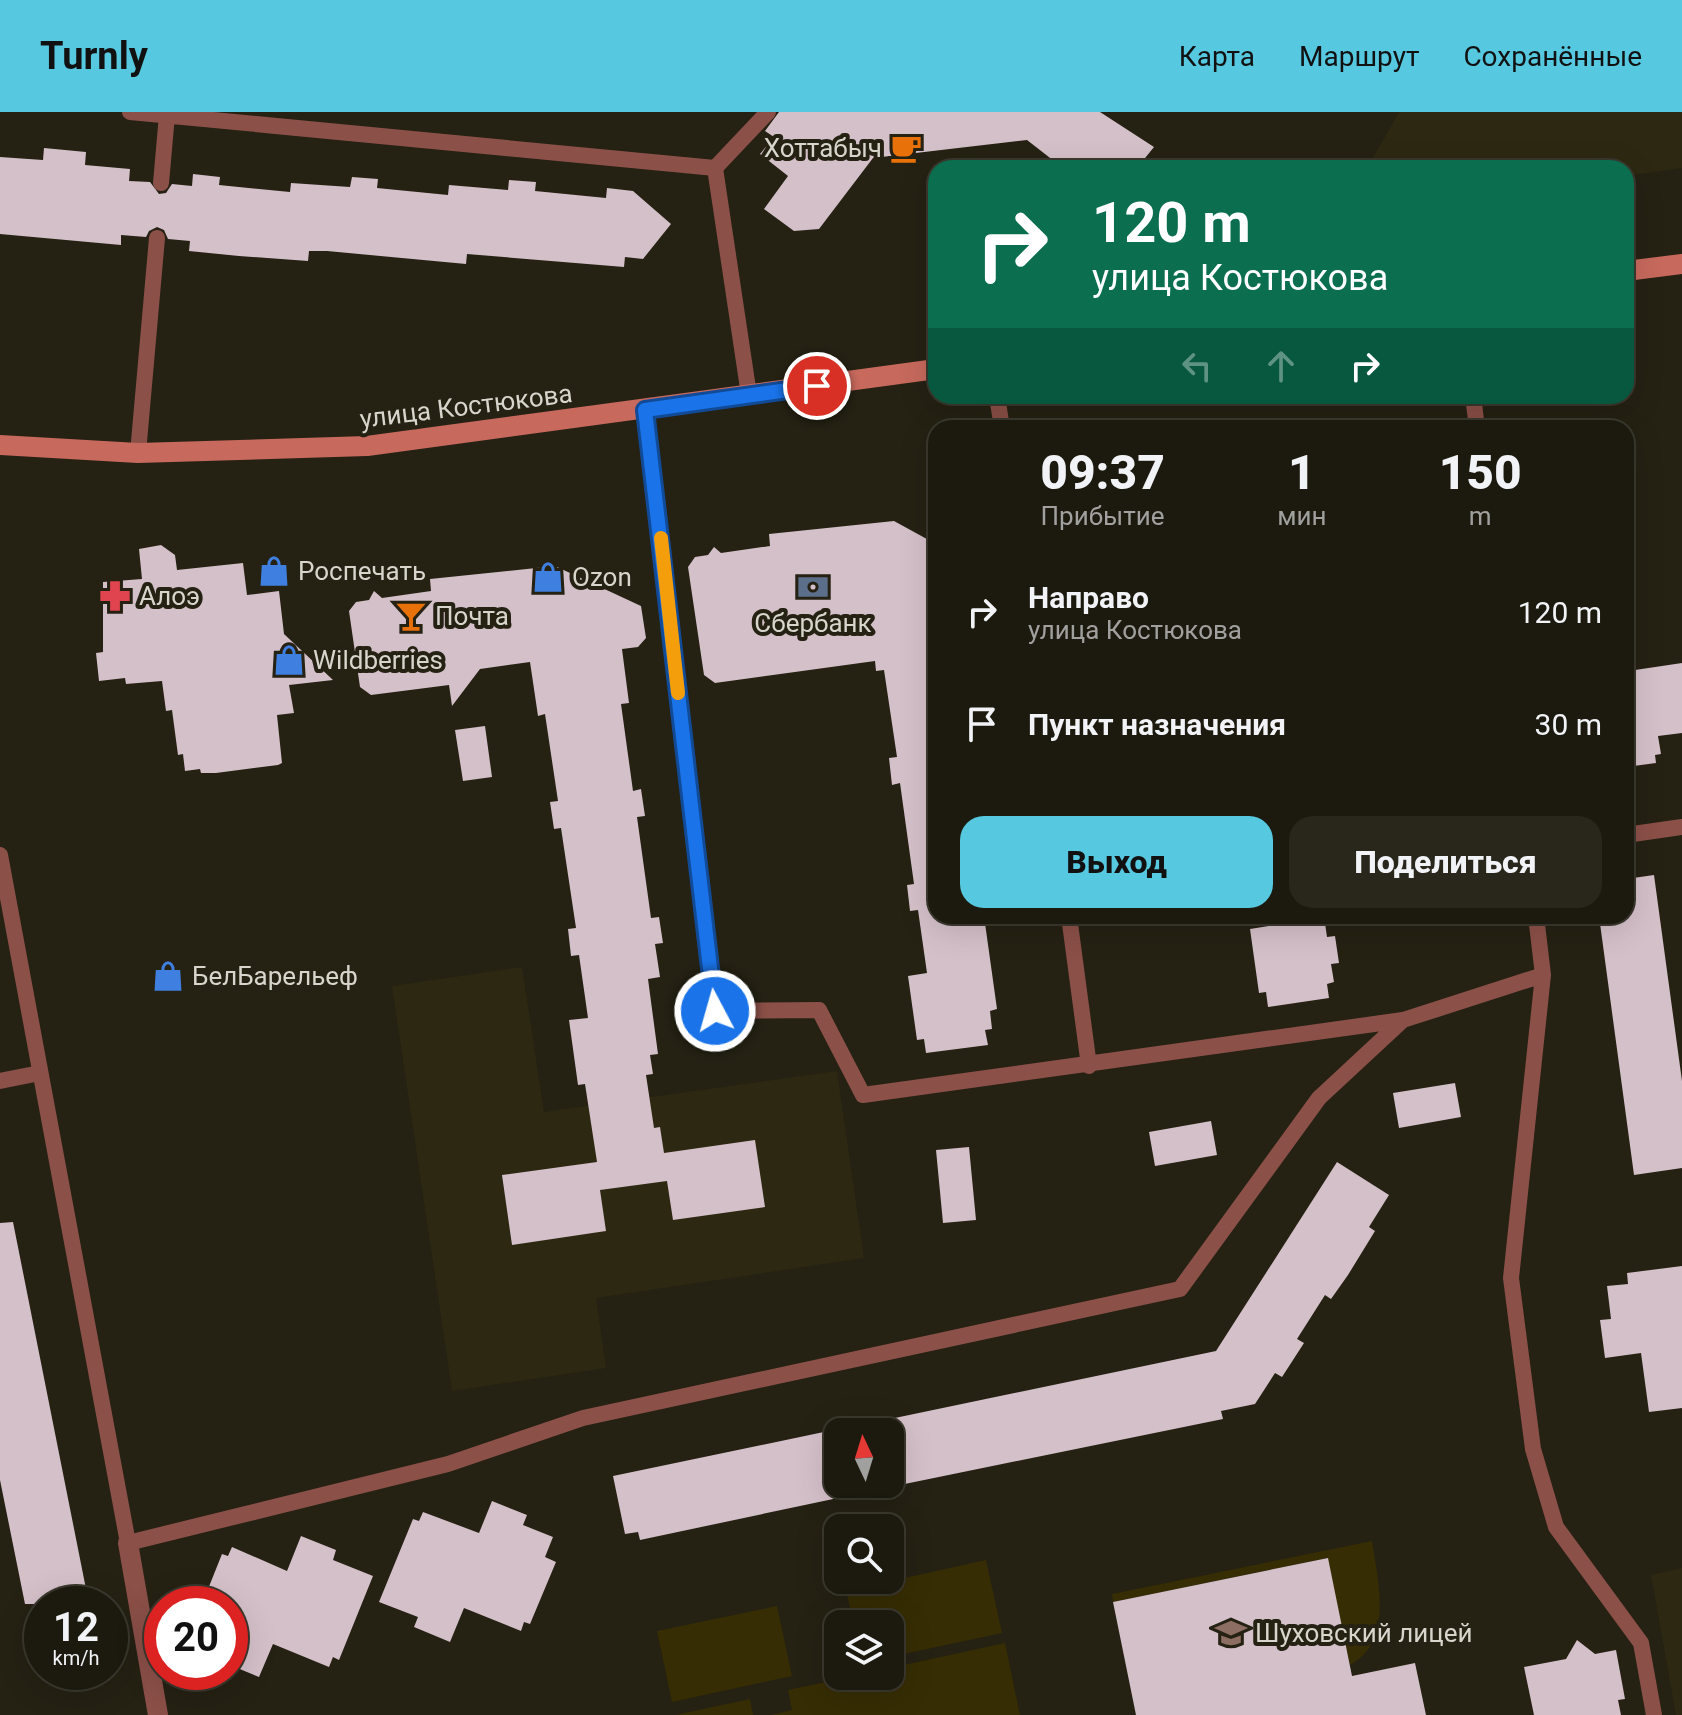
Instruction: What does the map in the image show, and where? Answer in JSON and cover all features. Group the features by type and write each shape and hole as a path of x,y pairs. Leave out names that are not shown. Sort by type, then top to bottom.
{"main road":[{"path":"1634,270 1682,264"},
{"name":"улица Костюкова","path":"0,445 138,453 367,446 928,370"}],"street":[{"path":"128,1543 158,1715"}],"lane":[{"path":"130,112 715,168"},
{"path":"715,168 768,112"},
{"path":"161,183 167,115"},
{"path":"715,168 749,395"},
{"path":"138,453 157,238"},
{"path":"645,410 715,1011 819,1010 863,1095 1403,1020 1543,975"},
{"path":"1634,834 1682,827"},
{"path":"0,855 128,1543 448,1464 583,1418 1180,1289 1319,1098 1403,1020"},
{"path":"1070,924 1089,1066"},
{"path":"1537,924 1543,975 1511,1278 1533,1449 1556,1527 1641,1643 1654,1715"},
{"path":"0,1081 40,1073"}],"shaded area":[{"path":"1399,112 1682,112 1682,168 1634,175 1634,160 1372,160"},
{"path":"522,967 544,1112 837,1071 864,1258 596,1298 606,1368 452,1391 392,986"},
{"path":"1372,1541 1379,1591 1378,1626 1364,1654 1350,1665 1327,1558 1113,1602 1112,1594"},
{"path":"986,1560 1002,1633 904,1654 904,1610 851,1610 847,1594 904,1594 904,1578"},
{"path":"1682,1568 1682,1715 1676,1715 1651,1575"},
{"path":"777,1606 792,1676 672,1702 657,1631"},
{"path":"1005,1643 1020,1715 771,1715 792,1710 788,1690 824,1682 824,1690 904,1690 904,1665"},
{"path":"750,1699 753,1715 675,1715"}],"building":[{"path":"779,112 1100,112 1154,147 1143,160 1053,160 1027,140 873,158 819,229 794,231 764,209 788,176 760,154 774,137 765,131"},
{"path":"44,148 86,152 85,165 130,169 129,181 150,182 159,194 166,193 172,184 192,186 193,174 220,177 219,185 290,192 291,183 350,187 352,177 378,179 377,188 448,195 449,185 508,190 509,180 536,182 535,191 606,198 607,188 633,191 671,224 643,259 625,257 624,267 467,254 466,264 327,251 309,251 308,261 239,256 189,251 190,241 168,239 164,230 157,227 149,231 146,237 121,235 121,245 0,234 0,157 43,160"},
{"path":"894,521 928,540 928,924 985,924 997,1009 990,1011 992,1029 985,1030 988,1045 926,1053 924,1039 917,1040 908,976 927,973 918,910 910,911 907,885 914,884 900,783 892,785 889,758 897,757 884,670 876,671 875,661 715,683 704,675 688,567 695,557 708,555 714,547 721,553 770,546 769,534"},
{"path":"161,545 175,555 177,570 243,563 247,595 279,591 284,634 333,680 289,685 294,713 277,715 282,763 216,773 201,773 200,769 185,771 183,754 178,755 172,710 166,711 162,681 126,684 125,678 99,681 96,653 103,652 103,582 142,579 139,549"},
{"path":"555,566 641,606 646,638 638,647 622,649 629,703 621,704 633,791 641,789 645,816 637,817 651,918 659,917 663,943 655,944 660,977 648,979 658,1054 650,1055 653,1074 646,1075 654,1128 660,1127 664,1153 755,1140 765,1207 673,1220 667,1181 600,1190 606,1231 512,1245 502,1175 597,1162 585,1084 578,1085 569,1020 588,1018 579,955 571,956 568,929 576,928 561,828 554,829 550,802 558,801 545,714 538,716 530,662 480,669 452,706 449,685 371,695 360,687 349,611 356,602 369,600 374,591 382,598 431,591 430,579"},
{"path":"1682,663 1682,733 1658,736 1661,754 1655,755 1656,763 1634,766 1636,680 1635,670"},
{"path":"485,726 492,777 463,781 455,730"},
{"path":"1654,875 1682,1081 1682,1168 1634,1175 1600,924 1634,924 1634,878"},
{"path":"1325,924 1327,937 1335,936 1339,963 1331,964 1334,982 1327,984 1329,998 1268,1007 1266,992 1259,993 1250,929"},
{"path":"1455,1083 1461,1117 1399,1128 1393,1093"},
{"path":"1211,1121 1217,1155 1155,1166 1149,1132"},
{"path":"969,1147 976,1220 943,1223 936,1150"},
{"path":"1337,1162 1389,1195 1369,1227 1375,1231 1348,1275 1331,1299 1325,1295 1297,1339 1304,1343 1282,1377 1275,1373 1255,1404 1221,1411 1223,1419 904,1484 904,1418 895,1418 1216,1351"},
{"path":"13,1222 85,1586 24,1586 24,1599 0,1480 0,1223"},
{"path":"1682,1266 1682,1408 1649,1412 1641,1353 1605,1358 1600,1320 1611,1319 1607,1286 1628,1284 1627,1273"},
{"path":"824,1432 824,1498 838,1498 640,1540 638,1532 625,1534 613,1476"},
{"path":"492,1501 527,1515 523,1525 553,1537 545,1557 556,1562 530,1624 524,1622 521,1631 464,1608 450,1642 414,1627 418,1617 379,1602 413,1519 419,1521 423,1512 479,1533"},
{"path":"301,1536 336,1550 333,1560 373,1576 339,1660 333,1657 329,1667 273,1644 259,1677 248,1672 248,1586 209,1586 222,1554 228,1556 232,1547 287,1571"},
{"name":"Шуховский лицей","path":"1328,1558 1352,1676 1415,1663 1426,1715 1136,1715 1113,1602"},
{"name":"Шуховский лицей","path":"1577,1640 1595,1654 1616,1650 1625,1699 1618,1700 1621,1715 1534,1715 1524,1667 1566,1659"}],"slow traffic":[{"path":"661,538 678,693"}],"place":[{"name":"Хоттабыч","path":"906,148"},
{"name":"Роспечать","path":"274,571"},
{"name":"Ozon","path":"548,577"},
{"name":"Сбербанк","path":"813,587"},
{"name":"Алоэ","path":"115,596"},
{"name":"Почта","path":"411,616"},
{"name":"Wildberries","path":"289,660"},
{"name":"БелБарельеф","path":"168,976"},
{"name":"Шуховский лицей","path":"1231,1633"}],"route":[{"path":"715,1011 645,410 817,386"}]}
